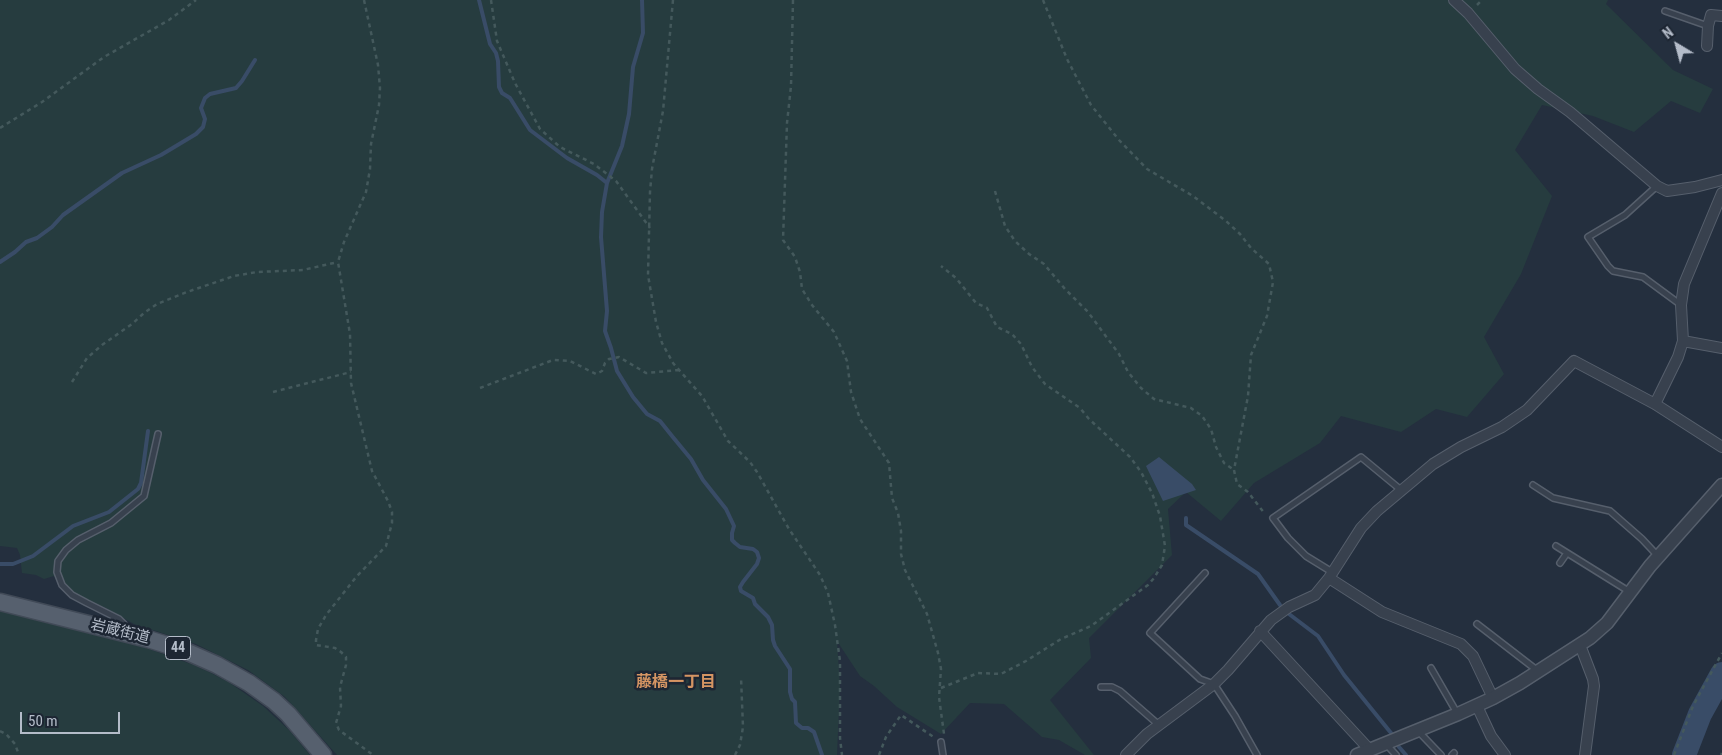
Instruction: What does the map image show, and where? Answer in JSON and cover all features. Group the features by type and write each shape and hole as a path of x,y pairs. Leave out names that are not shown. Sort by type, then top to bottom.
{"main road":[{"name":"岩蔵街道","path":"0,602 122,632 183,650 217,665 243,679 282,708 323,755"}],"street":[{"path":"1454,0 1468,13 1515,69 1538,89 1570,112 1657,186 1667,191 1695,187 1722,180"},
{"path":"1707,46 1708,26 1711,15 1722,16"},
{"path":"1654,404 1678,357 1683,341 1681,305 1684,284 1722,193"},
{"path":"1683,341 1722,348"},
{"path":"1126,755 1147,734 1214,684 1260,631 1279,613 1315,594 1361,528 1377,511 1447,454 1514,420 1536,401 1574,361 1654,404 1722,447"},
{"path":"1357,755 1478,706 1539,672 1580,645 1607,624 1658,556 1722,485"},
{"path":"1330,575 1382,612 1461,644 1473,656 1493,698"},
{"path":"1260,631 1369,750"},
{"path":"1580,645 1594,686 1585,755"},
{"path":"1478,706 1491,736 1505,755"}],"lane":[{"path":"1665,11 1708,26"},
{"path":"1657,186 1625,215 1588,237 1613,271 1643,277 1681,305"},
{"path":"122,632 124,624 120,618 72,595 62,585 57,572 58,561 66,550 78,540 111,523 144,496 158,434"},
{"path":"1330,575 1306,556 1288,538 1273,518 1361,457 1401,490"},
{"path":"1533,485 1553,498 1610,511 1642,538 1658,556"},
{"path":"1556,546 1630,592"},
{"path":"1560,563 1567,553"},
{"path":"1205,573 1150,633 1200,678 1214,684 1257,755"},
{"path":"1476,624 1539,672"},
{"path":"1431,668 1458,714"},
{"path":"1101,687 1112,687 1120,691 1159,726"},
{"path":"1418,731 1441,755"},
{"path":"941,742 943,755"},
{"path":"1385,743 1396,755"}],"path":[{"path":"0,128 42,102 104,57 169,20 196,0"},
{"path":"364,0 378,64 379,105 371,144 366,192 344,242 338,262 350,334 351,383 372,471 388,501 392,512 392,523 386,546 357,576 326,615 318,629 316,645 335,648 346,657 346,665 340,687 341,706 336,723 339,730 373,755"},
{"path":"491,0 497,42 515,83 540,129 560,147 606,172 616,181 650,228"},
{"path":"673,0 663,111 652,169 650,192 648,274 656,322 662,343 679,370 702,396 728,441 750,462 757,472 789,529 820,574 828,592 840,661 842,755"},
{"path":"793,0 791,86 787,123 783,240 795,257 800,272 802,289 812,305 834,332 847,361 852,392 860,419 889,463 892,498 898,513 901,531 901,554 905,570 922,602 932,628 941,669 939,697 944,732 941,742 901,715 886,737 878,755"},
{"path":"1043,0 1067,59 1091,105 1119,140 1147,169 1193,196 1226,221 1240,234 1250,248 1269,264 1273,282 1267,316 1251,355 1248,396 1234,470 1237,484 1248,492 1267,516 1273,518"},
{"path":"995,191 1005,226 1015,241 1044,264 1088,312 1119,354 1128,372 1141,388 1154,399 1191,408 1202,416 1211,429 1216,447 1224,463 1234,470"},
{"path":"72,382 87,358 158,304 234,276 257,272 303,270 338,262"},
{"path":"940,688 978,673 1001,674 1061,639 1091,626 1148,585 1162,565 1166,546 1160,516 1152,493 1141,472 1130,457 1089,419 1080,408 1045,384 1032,367 1022,344 1012,334 997,327 987,308 976,303 962,284 941,266"},
{"path":"480,388 554,360 570,362 596,374 602,371 609,359 619,357 646,373 679,370"},
{"path":"273,392 351,372"},
{"path":"1674,755 1693,706 1722,653"},
{"path":"735,755 740,745 742,727 741,677"},
{"path":"0,731 6,734 15,744 20,755"}],"green space":[{"path":"0,0 1608,0 1606,4 1673,70 1713,89 1700,113 1671,101 1634,132 1593,116 1542,105 1515,150 1552,196 1521,274 1484,337 1504,374 1467,417 1436,409 1401,432 1341,416 1320,443 1254,483 1221,521 1186,492 1168,509 1172,555 1089,638 1091,658 1050,700 1094,755 1085,755 1059,740 1042,737 1004,704 970,703 941,734 897,707 860,676 837,641 840,686 837,755 337,755 285,697 248,670 196,644 134,624 104,607 77,601 64,590 54,576 44,579 36,575 22,573 20,555 17,548 0,546"},
{"path":"0,611 146,648 194,665 230,683 263,706 289,730 310,755 0,755"}],"water":[{"path":"1159,457 1192,484 1196,490 1163,501 1146,466"},
{"path":"1722,669 1722,680 1716,695 1712,699 1706,713 1702,712 1700,714 1701,708"}],"waterway":[{"path":"479,0 490,44 496,53 498,61 499,87 502,93 510,98 530,130 567,158 607,183"},
{"path":"642,0 643,33 633,67 629,114 622,146 607,183 602,212 601,237 607,311 605,331 617,371 633,397 647,414 660,421 691,459 703,480 726,509 734,526 732,540 740,547 753,549 757,552 759,558 757,564 740,587 741,591 753,598 755,604 768,617 772,625 775,646 790,669 790,692 795,702 796,723 802,728 808,728 814,732 822,755"},
{"path":"0,262 26,242 37,238 52,227 63,215 122,173 161,155 196,134 203,127 205,119 201,108 205,98 210,94 236,88 255,60"},
{"path":"0,564 13,564 33,556 73,526 109,512 138,489 141,483 148,431"},
{"path":"1186,518 1186,525 1258,574 1280,605"},
{"path":"1289,614 1318,636 1344,675 1391,733"},
{"path":"1684,755 1700,714 1722,674"},
{"path":"1399,747 1406,755"}],"district":[{"name":"藤橋一丁目","path":"676,683"}]}
